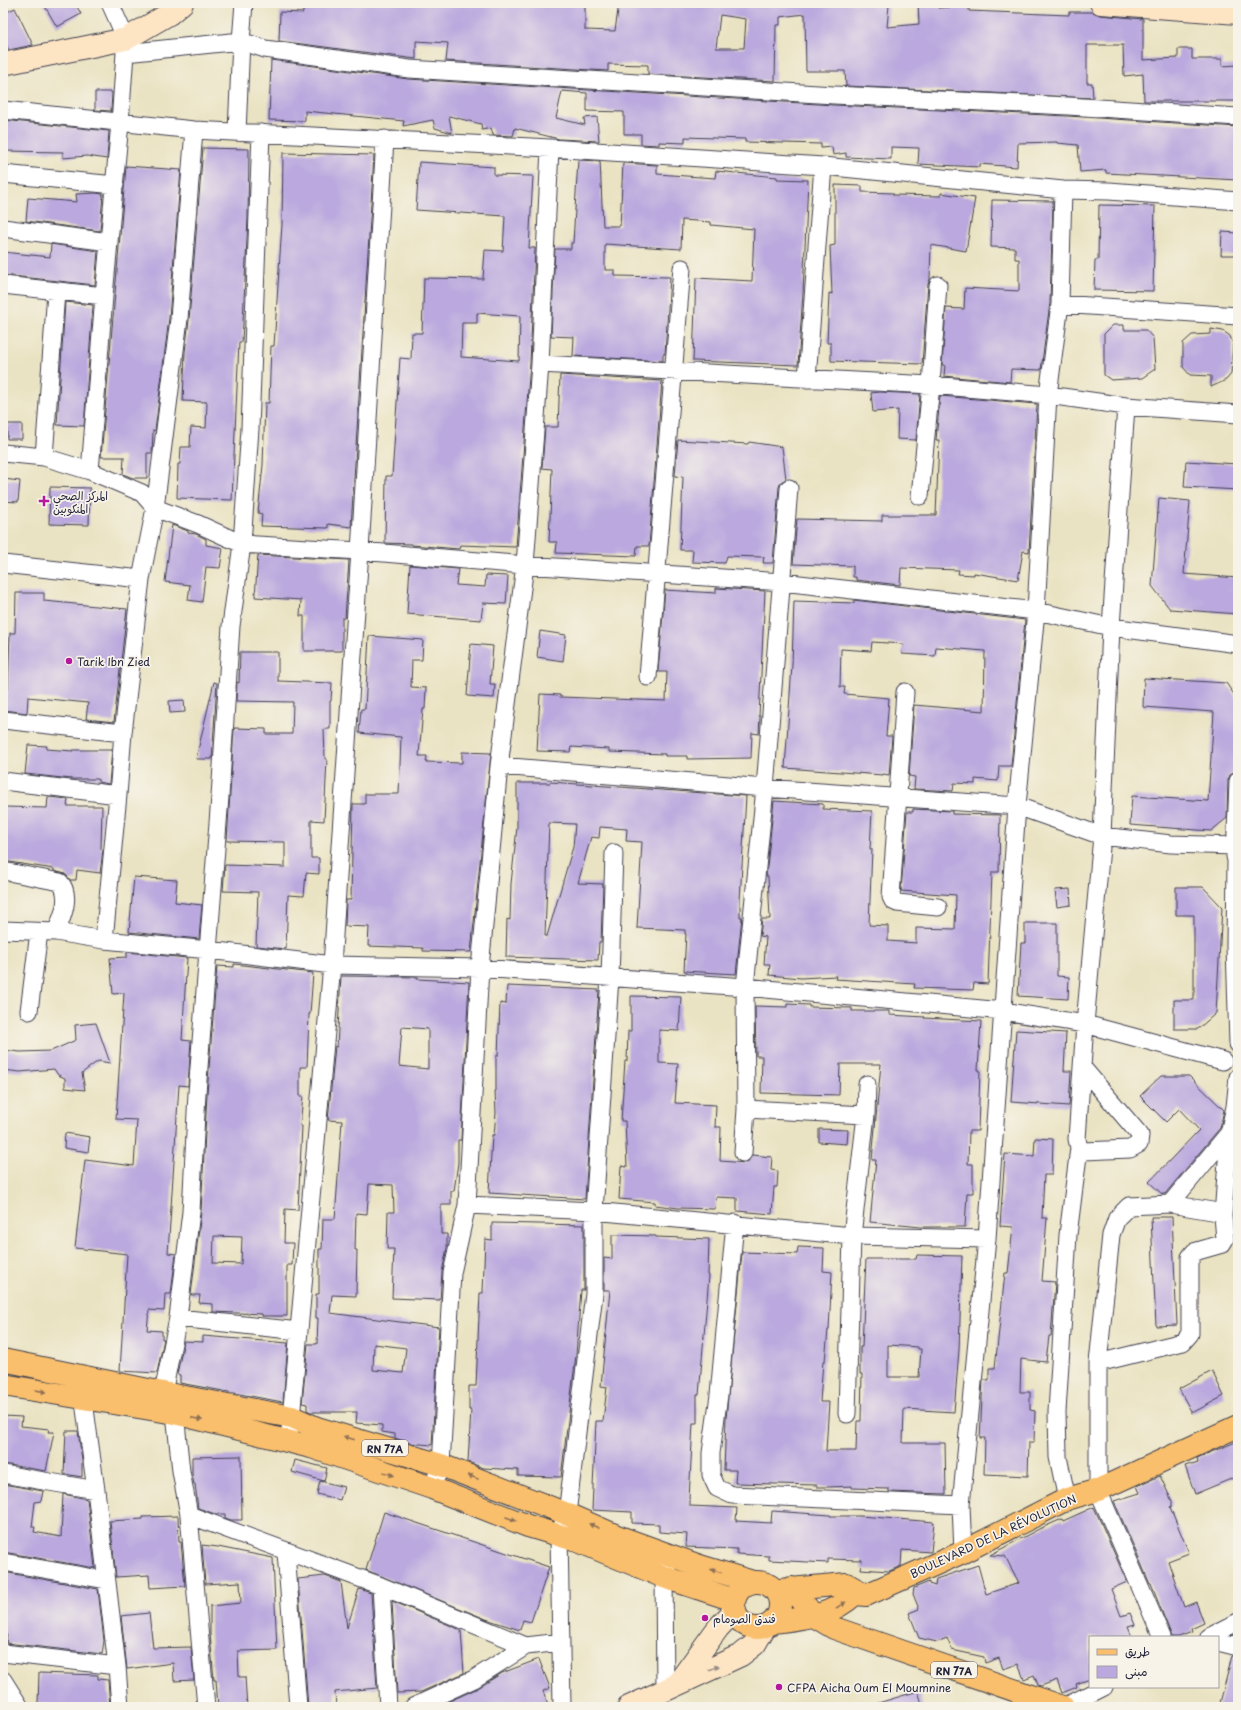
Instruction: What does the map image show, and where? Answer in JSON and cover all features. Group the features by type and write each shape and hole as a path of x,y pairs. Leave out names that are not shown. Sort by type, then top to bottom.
{"main road":[{"name":"RN 77A","path":"3,1360 82,1388 163,1393 292,1416 317,1428 441,1465 567,1514 617,1536 753,1582"},
{"path":"3,1385 82,1388 289,1441 432,1488 528,1526 559,1534 734,1605"},
{"name":"BOULEVARD DE LA RÉVOLUTION","path":"769,1624 814,1616 836,1608 855,1594 866,1595 963,1552 1068,1499 1098,1490 1238,1426"},
{"path":"783,1589 779,1596 780,1610 769,1624 758,1628 746,1625 740,1621 734,1605 741,1588 753,1582 765,1583 783,1589 814,1616"},
{"path":"783,1589 846,1584 866,1595"},
{"name":"RN 77A","path":"814,1616 845,1632 1064,1707"}],"street":[{"path":"90,471 104,296 115,185 125,44 110,3"},
{"path":"125,44 169,14 182,3"},
{"path":"236,132 244,3"},
{"path":"1101,3 1197,7 1238,13"},
{"path":"3,64 125,44 241,41 265,49 409,69 802,93 1068,106 1238,117"},
{"path":"3,110 194,130 550,148 823,166 1063,190 1109,191 1238,201"},
{"path":"104,940 123,733 141,579 155,508 179,319 194,130"},
{"path":"206,1707 189,1515 180,1471 175,1413 163,1393 178,1318 191,1212 197,1093 209,950 231,626 242,544 250,429 261,133"},
{"path":"289,1441 332,966 360,551 385,139"},
{"path":"432,1488 441,1465 452,1273 467,1205 480,968 499,766 525,565 540,364 550,148"},
{"path":"807,379 823,166"},
{"path":"3,174 115,185"},
{"path":"963,1552 961,1505 987,1240 1017,806 1036,611 1048,395 1060,304 1063,190"},
{"path":"3,228 109,242"},
{"path":"648,677 682,268"},
{"path":"3,285 56,292 104,296"},
{"path":"920,496 931,385 938,285"},
{"path":"44,457 56,292"},
{"path":"1060,304 1238,316"},
{"path":"540,364 931,385 1048,395 1126,406 1238,414"},
{"path":"1068,1499 1058,1457 1057,1412 1068,1235 1079,1148 1077,1139 1085,1024 1102,836 1111,627 1126,406"},
{"path":"3,453 44,457 90,471 142,493 155,508 198,524 242,544 360,551 525,565 782,582 1036,611 1111,627 1238,644"},
{"path":"742,1153 746,1109 745,987 765,788 782,582 788,488"},
{"path":"3,564 141,579"},
{"path":"905,692 891,897 893,901 898,903 938,907"},
{"path":"3,720 123,733"},
{"path":"499,766 765,788 897,796 1017,806 1102,836 1171,844 1236,855"},
{"path":"1238,781 1235,946 1238,1044"},
{"path":"3,782 118,795"},
{"path":"562,1707 559,1534 567,1514 594,1294 594,1211 610,978 614,853"},
{"path":"3,871 60,882 62,884 64,888 64,914 56,932"},
{"path":"3,930 56,932 104,940 209,950 332,966 480,968 745,987 1003,1011 1085,1024 1231,1058 1238,1073"},
{"path":"29,1011 39,932"},
{"path":"1079,1148 1084,1151 1130,1149 1139,1144 1140,1135 1082,1067"},
{"path":"1098,1363 1183,1342 1190,1334 1190,1257 1194,1252 1222,1244 1225,1239 1223,1216 1229,1133 1235,1107 1238,1077"},
{"path":"847,1414 852,1236 866,1116 867,1084"},
{"path":"746,1109 866,1116"},
{"path":"1170,1204 1229,1133"},
{"path":"1162,1636 1098,1490 1098,1363 1111,1235 1117,1218 1128,1206 1170,1204 1218,1212 1223,1216"},
{"path":"467,1205 594,1211 852,1236 987,1240"},
{"path":"735,1224 720,1395 711,1454 712,1475 717,1488 732,1495 961,1505"},
{"path":"178,1318 299,1332"},
{"path":"82,1388 117,1666 120,1707"},
{"path":"3,1474 96,1490"},
{"path":"189,1515 381,1586 526,1646"},
{"path":"286,1552 298,1707"},
{"path":"670,1555 664,1577 671,1687"},
{"path":"3,1562 106,1580"},
{"path":"381,1586 388,1707"},
{"path":"671,1687 718,1628 734,1605"},
{"path":"1211,1636 1238,1622"},
{"path":"629,1707 740,1656 755,1644 769,1624"},
{"path":"413,1707 474,1679 526,1646 561,1642"},
{"path":"1219,1642 1238,1648"},
{"path":"3,1653 117,1666"},
{"path":"3,1680 20,1707"},
{"path":"1064,1707 1102,1688"}],"building":[{"path":"43,3 75,3 81,14 57,27"},
{"path":"303,3 585,3 585,30 615,31 619,3 873,3 889,5 887,27 919,24 918,4 938,3 938,8 969,6 969,11 1069,15 1069,12 1093,12 1100,15 1143,19 1143,60 1178,58 1178,49 1192,49 1192,59 1222,59 1222,66 1238,65 1238,101 1144,101 1143,74 1124,76 1123,45 1087,45 1087,83 1092,83 1093,98 846,86 845,71 806,71 805,14 780,17 780,25 776,25 775,81 648,74 648,65 608,64 608,71 446,61 448,43 416,41 416,59 279,41 280,12 303,13","holes":["720,15 746,19 744,48 716,48"]},
{"path":"15,8 33,45 9,50 3,39 3,14"},
{"path":"271,60 408,79 834,105 1067,116 1238,127 1238,180 1106,173 1106,170 1080,172 1078,145 1057,142 1018,143 1017,167 980,164 980,167 918,164 919,148 891,147 891,159 846,157 846,153 833,155 832,147 821,148 821,144 745,142 745,139 685,137 685,143 659,142 659,145 641,144 641,134 624,134 624,112 587,111 587,93 562,91 556,118 585,125 584,118 597,117 599,141 559,139 515,128 513,136 493,135 491,128 482,130 481,124 449,116 452,133 435,128 433,120 403,126 404,121 305,111 305,121 269,120"},
{"path":"95,92 112,92 111,111 95,110"},
{"path":"3,120 109,131 107,159 87,156 63,158 63,152 3,151"},
{"path":"203,148 249,149 248,218 242,342 239,342 232,500 177,498 178,464 180,464 181,447 190,447 191,427 206,428 207,402 183,401 185,352"},
{"path":"283,153 374,155 351,527 328,524 328,528 261,526 262,514 258,513 263,465 265,403 269,403 271,346 274,346 282,224"},
{"path":"578,160 600,161 603,226 620,226 623,163 657,165 657,174 715,178 716,171 777,177 777,179 808,180 798,365 693,361 696,278 752,281 754,229 711,225 711,222 682,220 681,249 605,244 605,270 615,270 615,276 670,277 665,354 663,354 663,361 573,356 574,337 551,336 555,249 571,249 571,243 573,243"},
{"path":"419,162 494,167 494,175 533,176 529,248 535,248 530,363 516,547 460,545 459,549 385,543 386,476 392,476 400,358 411,359 412,333 422,333 424,278 483,279 485,250 503,251 505,216 416,210","holes":["477,313 520,316 519,361 461,357 462,323 477,323"]},
{"path":"126,166 181,170 169,318 155,431 153,430 152,453 147,453 147,478 133,478 123,474 124,457 101,457"},
{"path":"835,185 862,186 862,192 893,193 893,195 941,196 941,193 975,198 966,251 931,245 930,279 928,284 922,364 831,361 831,343 827,343 829,293 832,294 830,246 835,245"},
{"path":"76,194 103,194 100,231 26,221 28,198 77,202"},
{"path":"992,200 1053,201 1050,303 1041,370 1011,369 1010,382 944,376 945,365 942,365 946,308 964,309 965,288 1019,291 1019,259 1015,259 1015,248 991,247"},
{"path":"1099,205 1155,206 1153,291 1094,290 1095,260 1098,260"},
{"path":"1222,232 1238,233 1238,255 1221,255"},
{"path":"51,244 98,251 95,285 3,275 3,252 50,257"},
{"path":"65,302 93,305 84,426 57,425"},
{"path":"1113,325 1124,325 1124,330 1146,330 1153,338 1155,369 1142,378 1111,380 1104,375 1104,334"},
{"path":"1211,329 1223,331 1230,336 1233,344 1231,374 1226,380 1211,387 1211,376 1190,375 1183,367 1183,343 1192,335 1211,334"},
{"path":"560,375 662,381 649,546 637,546 636,556 556,553 557,542 549,542 552,469 542,468 545,427 558,427"},
{"path":"871,393 920,394 916,440 897,439 898,410 873,412"},
{"path":"940,396 1037,404 1029,552 1023,551 1018,580 974,573 974,575 958,574 959,570 901,568 900,585 856,580 856,577 853,577 853,566 793,564 797,519 882,521 882,515 936,515 939,440 936,440"},
{"path":"7,424 22,424 22,439 7,439"},
{"path":"678,440 748,444 749,442 782,447 786,479 781,482 779,487 773,563 763,563 764,557 727,556 725,563 692,562 693,550 680,550 683,477 675,476"},
{"path":"1186,461 1238,464 1238,490 1184,487"},
{"path":"3,479 20,481 18,502 3,501"},
{"path":"50,487 90,488 89,525 49,524"},
{"path":"1159,498 1190,501 1184,574 1238,578 1238,614 1170,609 1152,586"},
{"path":"172,525 188,531 188,533 196,534 206,539 206,545 223,548 220,568 206,567 202,602 188,600 190,585 165,582"},
{"path":"258,555 349,560 345,618 342,618 342,651 304,651 304,616 300,616 301,600 255,597"},
{"path":"410,565 458,569 456,585 485,587 486,575 508,576 506,604 483,603 481,620 407,614"},
{"path":"716,588 765,591 759,734 752,733 751,758 687,759 687,756 609,752 609,749 571,747 570,752 537,751 540,694 560,695 560,697 666,701 667,672 658,672 665,590 716,593"},
{"path":"16,593 44,593 44,601 127,609 114,722 86,719 88,703 28,697 27,713 3,710 3,689 8,689 10,633 15,633"},
{"path":"854,600 1025,620 1011,766 999,766 998,781 975,779 975,784 954,783 953,791 914,789 915,777 909,776 914,705 984,711 985,651 936,647 935,656 902,654 903,644 872,642 871,651 841,649 840,687 845,687 844,694 889,698 886,736 892,736 889,775 785,768 792,665 794,601 854,603"},
{"path":"540,631 566,635 563,661 537,657"},
{"path":"369,636 423,640 422,660 412,660 411,687 426,688 419,756 427,756 426,762 462,763 462,752 491,753 471,952 423,951 423,948 368,946 369,927 345,926 346,900 351,900 353,804 365,804 365,794 399,794 401,737 359,733 361,709 365,709"},
{"path":"471,644 493,646 490,684 495,684 494,698 467,696"},
{"path":"240,652 278,652 278,681 332,683 330,701 330,729 324,729 325,759 327,759 324,821 311,820 311,858 319,858 319,874 306,873 304,896 288,895 286,949 256,946 258,892 223,891 225,865 285,867 285,842 227,841 234,728 266,729 266,734 292,734 293,702 236,701 237,682 239,683"},
{"path":"1144,678 1226,683 1238,700 1237,771 1230,775 1228,780 1227,818 1211,831 1130,825 1132,796 1208,801 1214,712 1143,707"},
{"path":"214,682 217,683 212,759 196,759"},
{"path":"184,700 185,712 170,713 169,701"},
{"path":"28,745 47,746 46,749 73,751 112,750 109,784 98,782 98,779 72,779 25,774"},
{"path":"517,783 550,783 746,796 740,900 740,917 742,917 736,974 684,971 685,930 637,928 642,842 626,841 627,829 600,827 599,838 591,837 578,883 603,884 601,942 599,942 598,960 506,957 507,919 510,920 511,884 517,827","holes":["549,823 575,824 573,847 547,936 545,936"]},
{"path":"48,797 68,799 67,806 102,806 101,849 103,850 100,873 77,870 76,880 70,880 65,874 54,871 54,869 3,861 3,807 47,808"},
{"path":"774,801 823,804 823,809 872,811 869,925 888,926 888,941 916,943 916,928 955,929 956,895 901,891 907,812 913,812 913,809 952,811 952,814 1000,815 999,872 992,872 988,984 974,983 973,990 914,988 915,984 835,979 836,976 801,978 769,975 770,964 764,964 766,937 760,936 762,919 770,919 768,876 766,876"},
{"path":"134,877 177,880 175,902 202,905 199,939 129,932"},
{"path":"1176,887 1203,887 1222,907 1216,1013 1198,1029 1174,1029 1174,1000 1194,1000 1194,915 1176,915"},
{"path":"1070,889 1071,905 1057,907 1055,890"},
{"path":"1025,923 1057,923 1057,976 1069,977 1068,999 1018,996 1021,943 1025,943"},
{"path":"127,952 187,958 182,1040 191,1041 188,1086 179,1085 168,1253 176,1254 171,1294 165,1294 164,1311 149,1310 147,1330 162,1331 162,1339 164,1339 157,1373 120,1371 127,1254 75,1248 85,1160 134,1166 137,1120 116,1119 124,993 113,994 110,958 127,957"},
{"path":"234,964 313,973 309,1014 307,1067 300,1067 300,1096 303,1096 300,1126 302,1126 298,1210 285,1209 284,1243 293,1243 292,1265 287,1265 287,1316 262,1316 262,1314 213,1312 213,1304 199,1303 200,1295 191,1295 201,1212 207,1094 217,966 234,967","holes":["214,1236 242,1237 241,1264 213,1263"]},
{"path":"341,976 418,977 418,979 469,982 461,1140 458,1140 458,1163 454,1191 451,1191 451,1205 441,1205 441,1234 447,1234 447,1248 442,1272 440,1300 392,1298 394,1249 387,1249 388,1212 394,1212 393,1185 369,1184 367,1214 356,1213 356,1296 332,1295 330,1313 439,1327 432,1445 409,1443 395,1438 395,1434 382,1432 382,1425 356,1423 357,1412 311,1412 307,1410 307,1404 302,1403 308,1344 317,1344 318,1318 316,1318 316,1294 319,1294 319,1249 322,1249 323,1219 335,1219 342,1121 328,1120 335,1046 337,1047","holes":["402,1027 428,1029 428,1069 399,1066","374,1344 406,1348 403,1373 373,1370"]},
{"path":"507,986 599,990 585,1199 489,1193 492,1135 494,1135 496,1113 496,1056 498,1056 500,1003 506,1004"},
{"path":"631,996 681,997 679,1031 659,1030 659,1063 678,1064 675,1103 716,1105 715,1127 721,1127 720,1161 747,1163 752,1155 772,1157 771,1170 778,1171 777,1187 774,1187 772,1214 737,1211 737,1198 716,1197 715,1209 678,1208 655,1205 655,1202 619,1199 621,1166 627,1167 625,1121 621,1121 625,1061 627,1061 628,1031 631,1031"},
{"path":"787,1004 809,1005 809,1007 852,1008 852,1011 889,1011 889,1015 981,1021 978,1070 980,1070 978,1131 969,1131 968,1164 973,1164 973,1193 967,1193 965,1227 921,1227 870,1222 876,1160 872,1160 881,1064 840,1064 839,1095 761,1093 762,1056 756,1056 755,1006 787,1007"},
{"path":"96,1023 110,1063 98,1061 82,1073 85,1090 65,1088 65,1078 58,1075 54,1069 20,1072 3,1070 3,1050 20,1052 51,1051 76,1040 75,1025"},
{"path":"1016,1030 1066,1033 1064,1071 1071,1071 1069,1106 1011,1102"},
{"path":"1161,1076 1189,1076 1224,1110 1220,1128 1165,1194 1162,1194 1149,1182 1199,1130 1179,1109 1166,1122 1140,1096"},
{"path":"819,1129 848,1130 847,1144 819,1142"},
{"path":"65,1133 90,1137 88,1152 64,1148"},
{"path":"1035,1138 1053,1139 1052,1175 1044,1175 1042,1218 1047,1218 1042,1281 1055,1282 1051,1336 1049,1336 1046,1362 1021,1359 1020,1392 1030,1392 1030,1410 1035,1411 1034,1442 1029,1442 1028,1476 984,1474 985,1438 980,1438 983,1380 989,1380 989,1368 995,1368 1005,1273 1008,1273 1013,1227 1000,1226 1005,1154 1034,1156"},
{"path":"1151,1217 1172,1217 1177,1325 1156,1326"},
{"path":"492,1223 584,1225 584,1290 581,1290 576,1355 561,1477 518,1476 518,1470 484,1468 468,1462 471,1410 469,1410 469,1386 476,1386 480,1293 483,1293 485,1239 492,1240"},
{"path":"612,1235 709,1239 709,1275 699,1395 697,1395 697,1423 693,1423 689,1499 690,1506 737,1508 736,1521 771,1523 772,1511 934,1522 931,1552 902,1550 901,1566 889,1571 861,1569 862,1560 828,1559 828,1563 769,1560 769,1556 737,1554 737,1549 686,1547 687,1534 659,1532 659,1524 632,1523 632,1512 592,1510 596,1421 603,1421 607,1387 601,1386 610,1290 604,1290 604,1258 612,1259"},
{"path":"798,1247 824,1248 823,1271 832,1272 829,1330 825,1361 823,1361 820,1402 829,1402 826,1451 856,1451 857,1421 861,1421 862,1374 860,1374 860,1347 862,1347 866,1259 916,1259 917,1255 962,1256 959,1350 954,1412 904,1409 903,1443 945,1443 946,1494 889,1492 889,1489 852,1488 852,1486 817,1487 817,1485 735,1483 736,1470 724,1470 726,1418 742,1252 797,1254","holes":["888,1345 918,1347 918,1349 921,1349 919,1377 888,1377"]},
{"path":"203,1336 288,1343 283,1402 180,1383 180,1375 177,1374 184,1341 203,1342"},
{"path":"1212,1371 1224,1396 1192,1413 1179,1389"},
{"path":"3,1416 22,1417 21,1426 49,1429 48,1432 54,1432 46,1471 3,1464"},
{"path":"66,1431 78,1431 82,1460 82,1477 64,1474"},
{"path":"1238,1441 1238,1476 1195,1494 1185,1466 1198,1462 1197,1458"},
{"path":"241,1456 242,1520 231,1520 225,1518 225,1514 215,1514 198,1508 195,1484 192,1474 192,1457"},
{"path":"295,1460 327,1468 324,1481 292,1472"},
{"path":"1160,1476 1172,1501 1172,1506 1170,1507 1189,1553 1168,1561 1184,1607 1196,1602 1204,1623 1191,1629 1192,1632 1182,1636 1172,1636 1151,1584 1114,1501 1140,1493 1137,1486"},
{"path":"320,1481 344,1487 340,1500 317,1494"},
{"path":"3,1484 43,1491 41,1501 35,1502 32,1527 35,1527 34,1532 61,1537 63,1494 87,1499 95,1568 3,1552"},
{"path":"1094,1507 1127,1582 1111,1589 1121,1616 1130,1613 1135,1625 1128,1627 1132,1636 1089,1636 1089,1679 1076,1684 1077,1687 1062,1693 1057,1680 1041,1686 1038,1685 1034,1675 1024,1679 1018,1664 1003,1669 999,1658 985,1663 984,1657 952,1650 947,1638 937,1642 919,1638 909,1613 919,1609 913,1594 914,1588 929,1582 929,1584 935,1586 936,1579 978,1565 986,1594 1019,1583 1005,1556 990,1555 1039,1529 1062,1519 1063,1521"},
{"path":"384,1512 549,1567 531,1622 523,1620 520,1630 486,1619 366,1570"},
{"path":"178,1516 179,1542 181,1542 185,1586 150,1588 149,1575 116,1577 110,1521 143,1519 143,1517"},
{"path":"202,1545 273,1558 277,1650 238,1651 239,1677 245,1677 247,1707 218,1707 210,1634 210,1606 241,1603 240,1582 205,1584"},
{"path":"3,1572 98,1589 104,1641 102,1654 6,1643 7,1635 3,1634"},
{"path":"325,1576 341,1582 347,1628 359,1589 371,1593 377,1688 335,1692 336,1707 308,1707 298,1579"},
{"path":"392,1601 461,1630 464,1673 421,1692 397,1693"},
{"path":"149,1613 153,1648 191,1647 194,1680 174,1681 173,1663 127,1669 121,1616"},
{"path":"1232,1656 1238,1657 1238,1707 1219,1707"},
{"path":"539,1659 550,1688 543,1691 549,1707 437,1707 478,1688 502,1673"},
{"path":"39,1673 98,1675 98,1679 108,1680 110,1707 48,1707 48,1704 38,1704"},
{"path":"918,1691 923,1707 876,1707 875,1704"}],"place":[{"name":"المركز الصحي المنكوبين","path":"44,501"},
{"name":"Tarik Ibn Zied","path":"69,661"},
{"name":"فندق الصومام","path":"705,1618"},
{"name":"CFPA Aicha Oum El Moumnine","path":"779,1687"}]}
